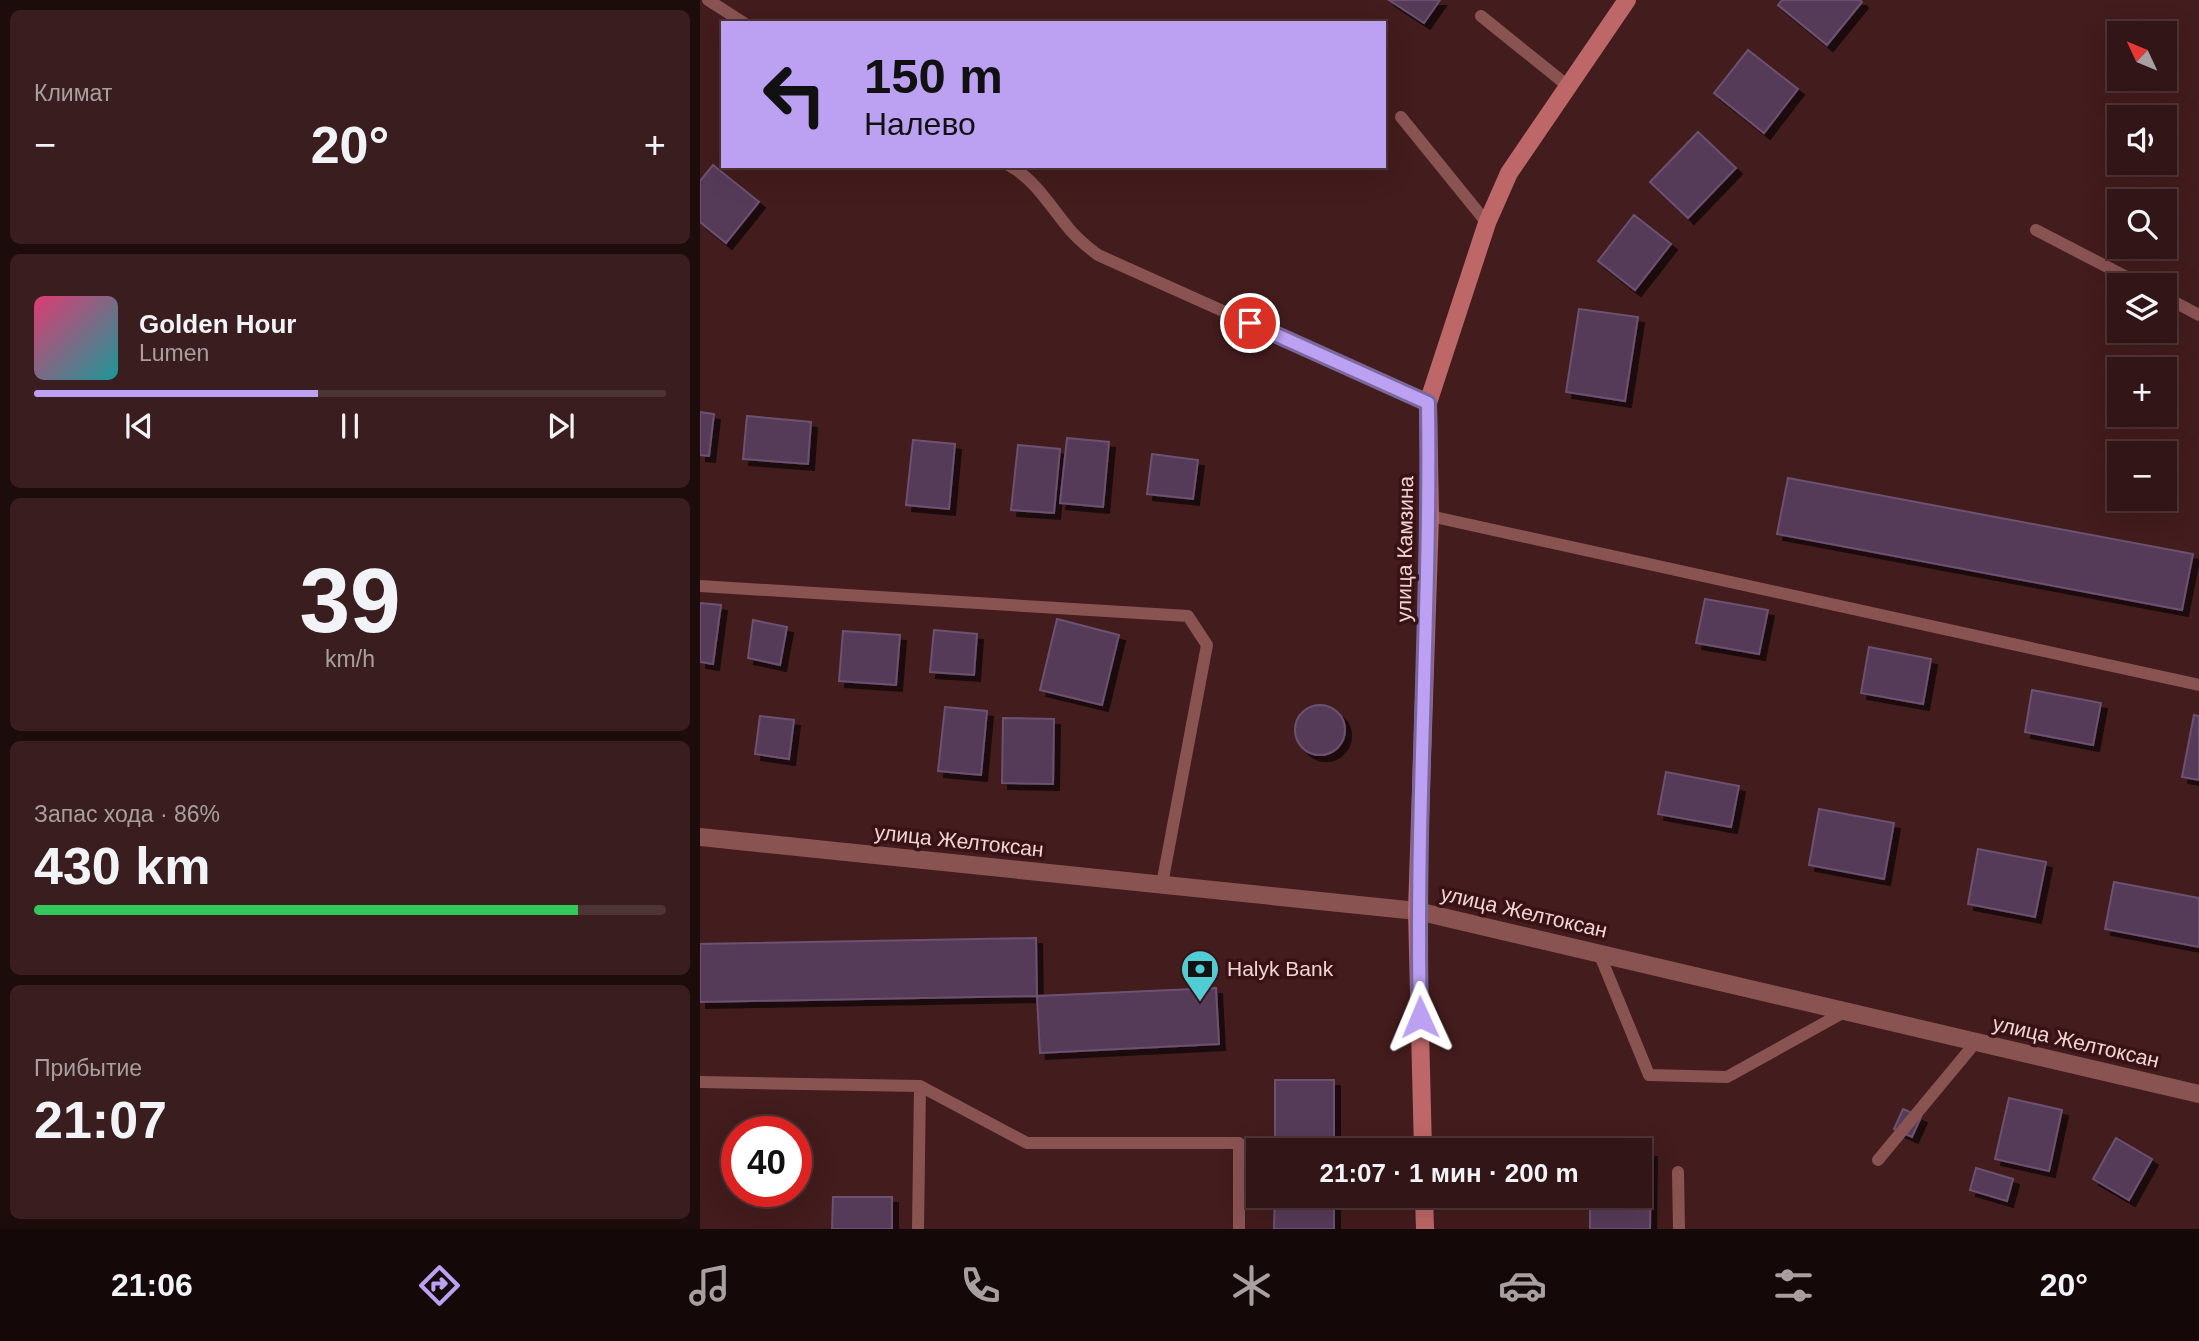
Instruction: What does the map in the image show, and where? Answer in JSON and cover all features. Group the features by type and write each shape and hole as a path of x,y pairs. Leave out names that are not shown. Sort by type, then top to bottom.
{"street":[{"name":"улица Камзина","path":"1423,1138 1418,911 1430,516 1428,403 1487,223 1509,173 1627,0"},
{"name":"улица Желтоксан","path":"700,836 1418,911 2199,1094"},
{"path":"1424,1208 1425,1229"}],"lane":[{"path":"708,0 741,21"},
{"path":"1482,16 1568,86"},
{"path":"1401,117 1487,223"},
{"path":"1014,168 1047,199 1066,226 1098,255 1428,403"},
{"path":"2036,230 2119,273"},
{"path":"2177,303 2199,315"},
{"path":"1430,516 2199,685"},
{"path":"700,586 1188,617 1207,645 1163,884"},
{"path":"1599,953 1649,1074 1727,1077 1846,1011"},
{"path":"1878,1160 1976,1042"},
{"path":"700,1082 920,1086 1027,1143 1238,1143 1239,1229"},
{"path":"918,1229 920,1086"},
{"path":"1678,1172 1679,1229"}],"building":[{"path":"1389,0 1440,0 1424,23"},
{"path":"1782,0 1862,2 1827,45 1778,5"},
{"path":"1748,50 1798,89 1764,133 1714,93"},
{"path":"1698,132 1736,168 1688,218 1650,182"},
{"path":"713,165 759,202 726,243 700,222 700,181"},
{"path":"1634,215 1671,244 1635,290 1598,261"},
{"path":"1579,309 1638,317 1625,401 1566,392"},
{"path":"700,412 714,414 709,456 700,455"},
{"path":"747,416 811,422 808,464 743,459"},
{"path":"1067,438 1109,442 1103,507 1060,503"},
{"path":"913,440 955,444 949,509 906,505"},
{"path":"1018,445 1060,449 1054,513 1011,510"},
{"path":"1152,454 1198,460 1193,499 1147,494"},
{"path":"1788,478 2193,554 2182,610 1777,534"},
{"path":"1705,599 1768,610 1759,654 1696,643"},
{"path":"700,603 721,605 713,664 700,662"},
{"path":"1057,619 1119,635 1102,705 1040,690"},
{"path":"753,620 787,627 780,665 748,658"},
{"path":"934,630 977,634 974,675 930,672"},
{"path":"843,631 900,635 896,685 839,681"},
{"path":"1869,647 1931,659 1923,704 1861,693"},
{"path":"2032,690 2101,703 2093,745 2025,732"},
{"path":"1320,705 1338,712 1345,730 1338,748 1320,755 1302,748 1295,730 1302,712"},
{"path":"945,707 987,711 981,775 938,771"},
{"path":"2194,715 2199,716 2199,780 2182,777"},
{"path":"760,716 794,720 789,759 755,754"},
{"path":"1003,718 1054,719 1053,784 1002,783"},
{"path":"1666,772 1739,786 1731,827 1658,814"},
{"path":"1819,809 1894,823 1884,879 1809,865"},
{"path":"1978,849 2046,862 2035,917 1968,904"},
{"path":"2114,882 2199,898 2199,947 2105,929"},
{"path":"1036,938 1037,996 700,1002 700,944"},
{"path":"1216,988 1219,1044 1040,1053 1037,996"},
{"path":"1275,1080 1334,1080 1334,1138 1275,1138"},
{"path":"2009,1098 2062,1110 2049,1171 1995,1159"},
{"path":"1903,1109 1921,1117 1912,1137 1894,1129"},
{"path":"2116,1138 2152,1159 2129,1200 2093,1179"},
{"path":"1976,1168 2013,1179 2007,1201 1970,1190"},
{"path":"833,1197 892,1197 892,1229 832,1229"},
{"path":"1275,1208 1334,1208 1334,1229 1274,1229"},
{"path":"1590,1208 1650,1208 1650,1229 1590,1229"}],"place":[{"name":"Halyk Bank","path":"1200,1003"}],"route":[{"path":"1250,323 1428,403 1430,516 1418,911 1420,1017"}]}
